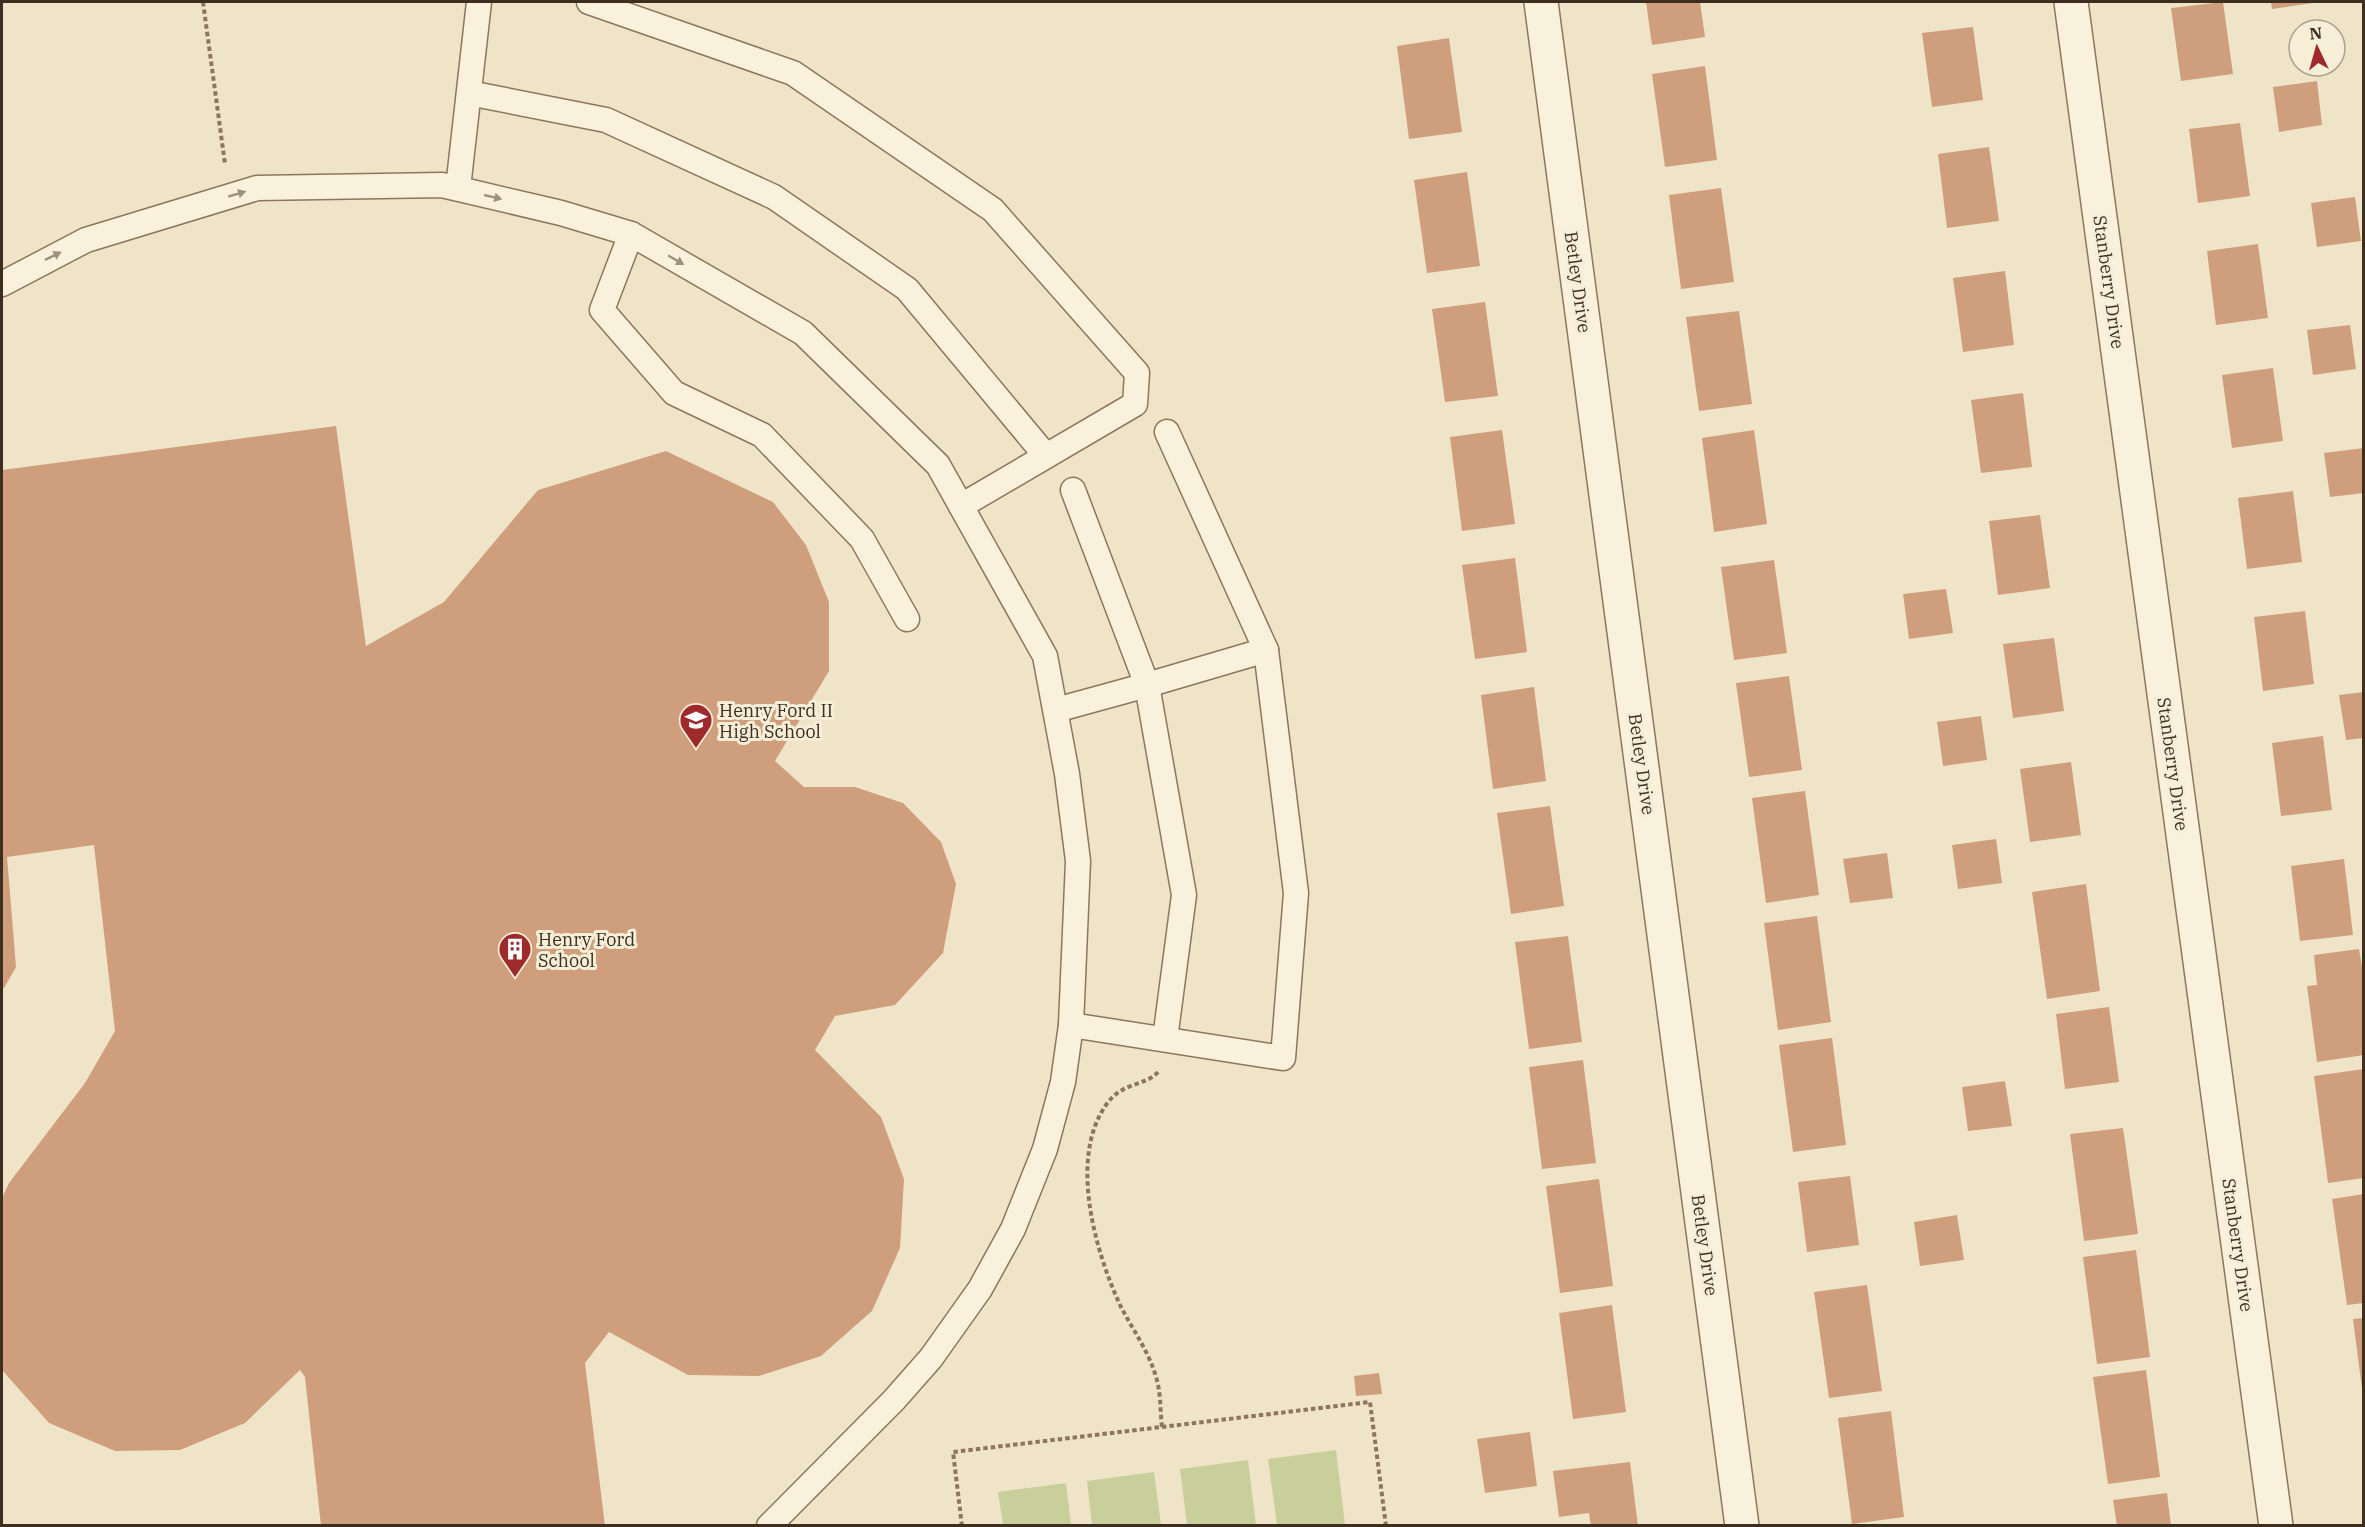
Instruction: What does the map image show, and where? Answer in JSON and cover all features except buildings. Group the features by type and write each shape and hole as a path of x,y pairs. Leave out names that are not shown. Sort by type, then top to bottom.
{"street":[{"name":"Betley Drive","path":"1541,2 1742,1526"},
{"name":"Stanberry Drive","path":"2071,2 2276,1526"}],"lane":[{"path":"458,188 478,2"},
{"path":"589,2 793,73 993,210 1137,373 1135,404 961,506"},
{"path":"469,93 606,120 774,197 907,289 1046,456"},
{"path":"2,284 86,240 256,188 442,185 458,188 561,213 632,234 803,333 938,465 1045,656 1056,710 1068,774 1078,861 1071,1025 1063,1083 1045,1149 1013,1229 980,1289 931,1358 769,1526"},
{"path":"632,234 602,310 674,393 762,435 862,539 907,619"},
{"path":"1071,1025 1283,1058 1296,893 1266,650 1167,432"},
{"path":"1073,490 1147,685 1184,895 1165,1039"},
{"path":"1056,710 1266,650"}],"path":[{"path":"203,2 230,196"},
{"path":"1162,1426 1156,1377 1122,1308 1098,1250 1092,1227 1088,1169 1096,1124 1104,1107 1116,1092 1156,1075 1165,1039"},
{"path":"962,1526 953,1452 1370,1402 1386,1526"}],"green space":[{"path":"1336,1450 1345,1525 1277,1525 1268,1459"},
{"path":"1248,1460 1256,1525 1187,1525 1180,1469"},
{"path":"1154,1472 1161,1525 1092,1525 1087,1481"},
{"path":"1066,1483 1071,1525 1003,1525 998,1492"}],"place":[{"name":"Henry Ford II High School","path":"696,749"},
{"name":"Henry Ford School","path":"515,978"}]}
